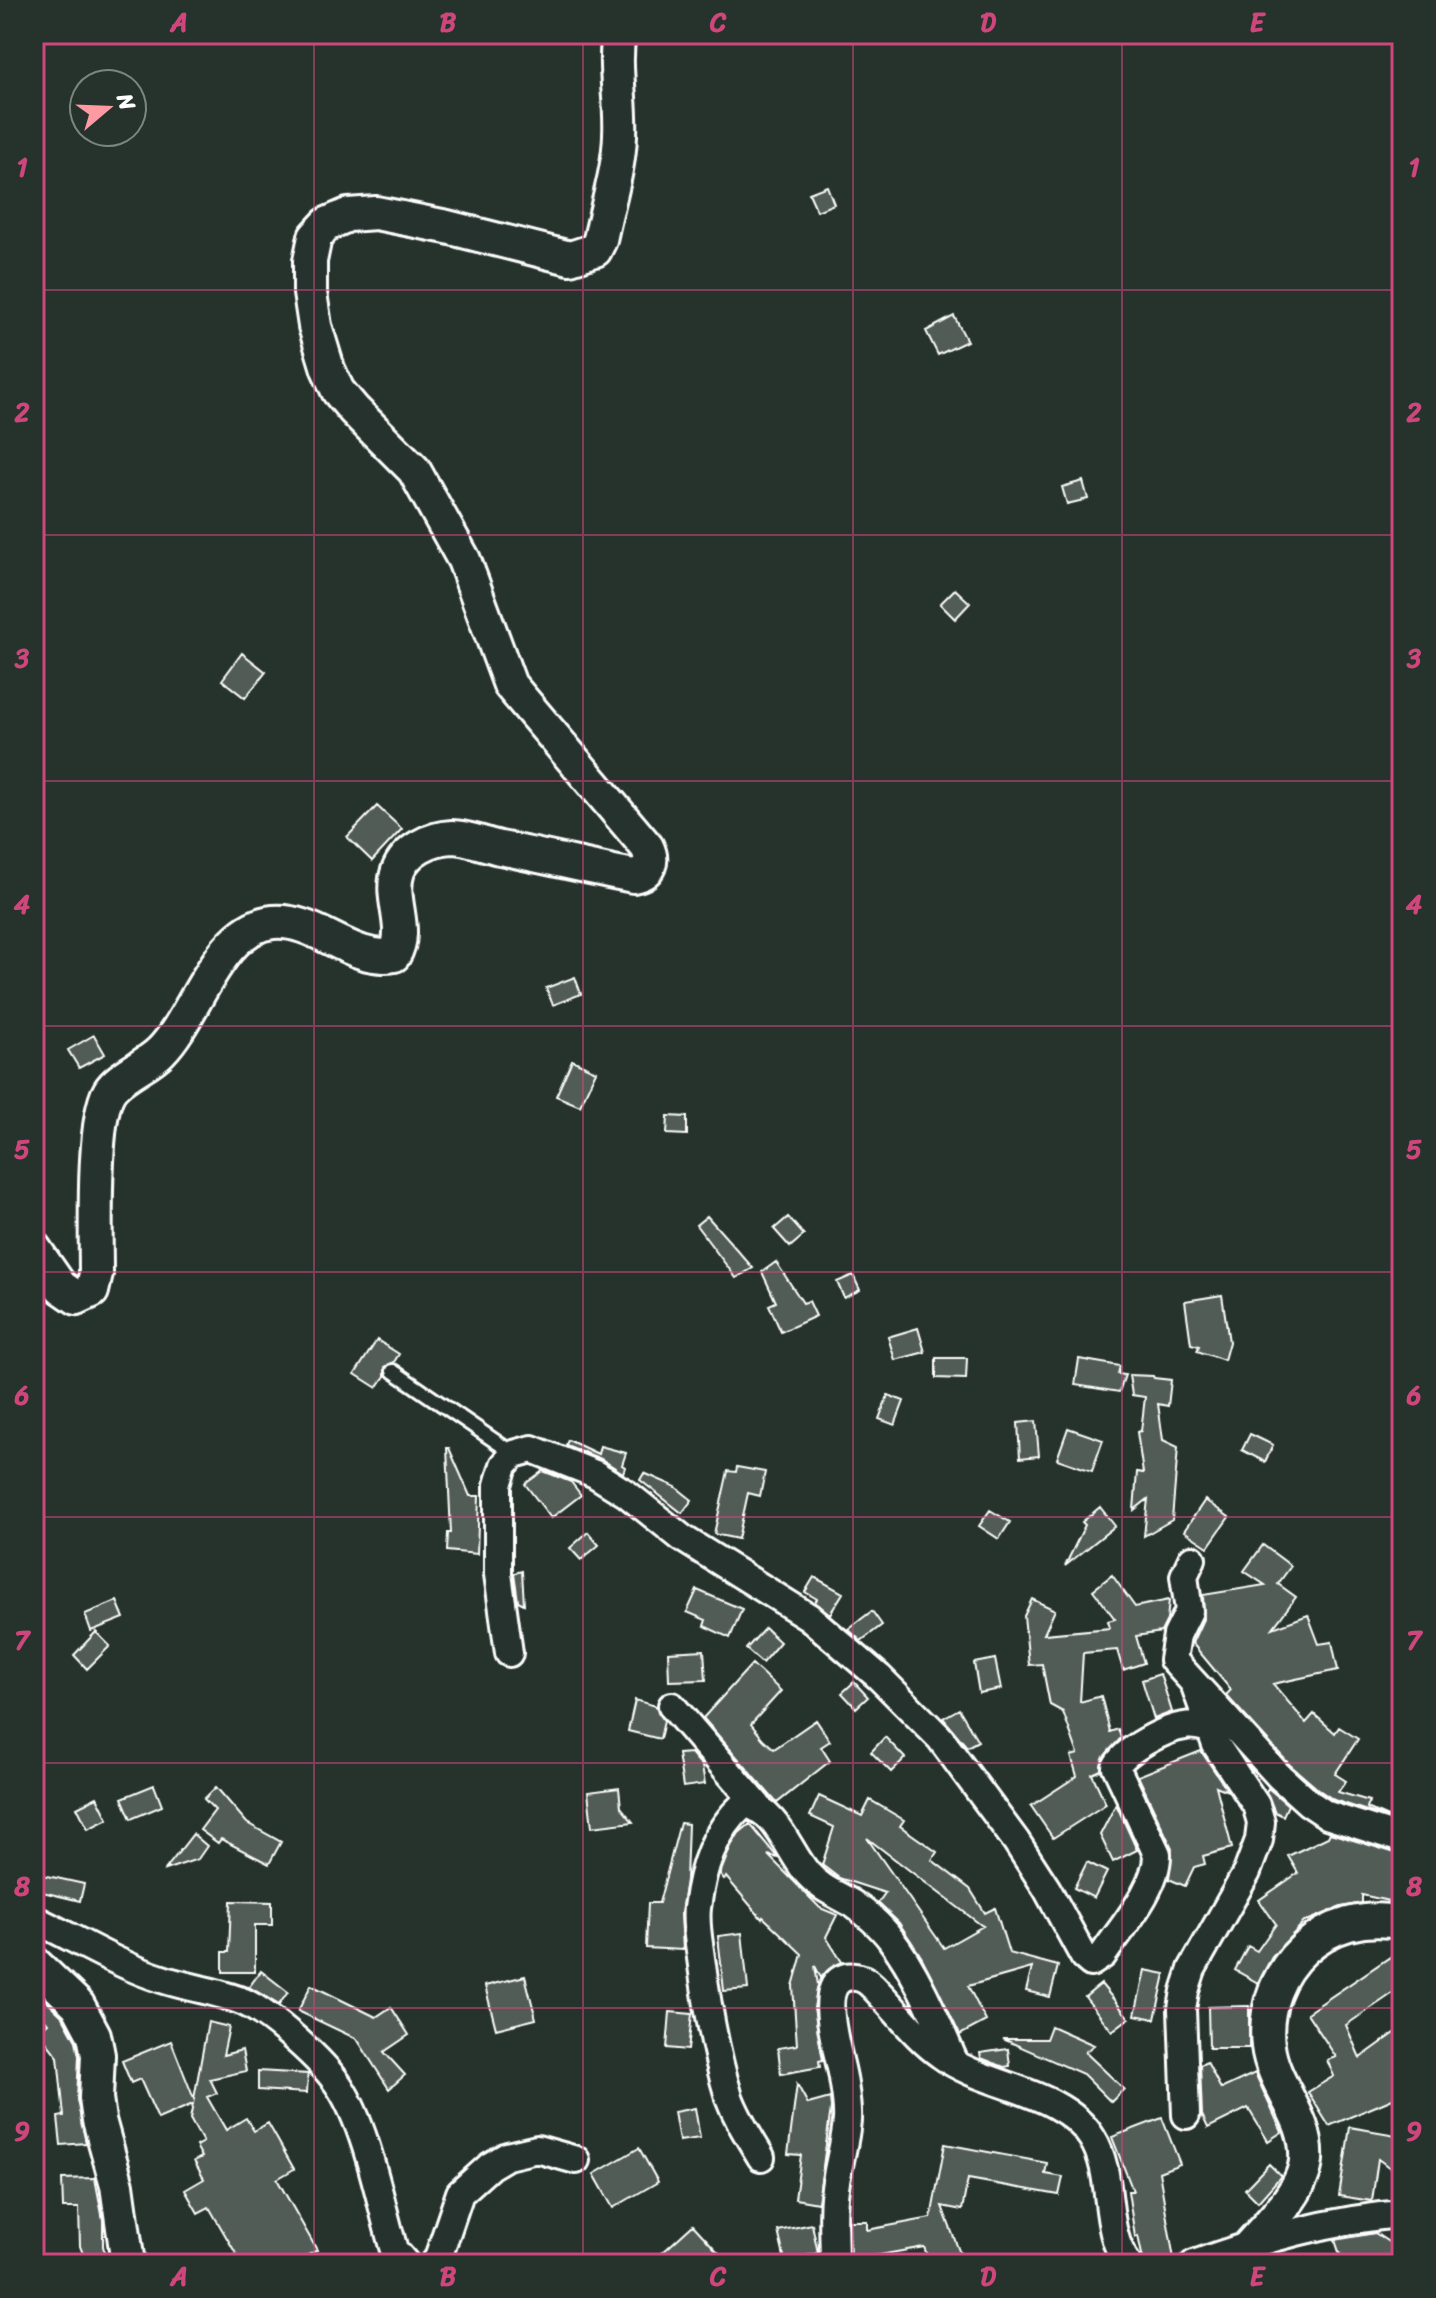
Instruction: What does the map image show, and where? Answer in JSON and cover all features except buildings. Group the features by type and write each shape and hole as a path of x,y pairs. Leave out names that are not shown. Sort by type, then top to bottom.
{"street":[{"path":"34,1248 61,1287 77,1298 92,1291 96,1274 102,1114 109,1091 161,1051 192,1009 227,949 251,929 271,922 295,923 378,958 394,955 401,944 396,902 397,875 405,856 418,847 452,837 633,876 640,875 651,864 647,847 510,685 464,560 414,470 338,391 315,326 310,293 310,261 315,237 327,224 348,215 376,213 447,227 570,258 595,250 619,156 621,131 615,61 619,34"},
{"path":"509,1653 498,1574 498,1485 504,1465 514,1454 532,1449 595,1474 627,1494 682,1538 809,1617 879,1677 940,1738 1016,1841 1047,1889 1084,1957 1091,1963 1103,1955 1151,1883 1157,1868 1157,1854 1116,1767 1121,1757 1169,1730 1187,1725 1210,1729"},
{"path":"1192,1559 1184,1576 1189,1611 1177,1635 1173,1660 1279,1776 1309,1803 1327,1815 1402,1839"},
{"path":"1186,2115 1182,2009 1185,1991 1192,1969 1247,1872 1259,1840 1261,1822 1256,1805 1216,1745 1195,1686"},
{"path":"672,1706 779,1828 808,1874 823,1889 854,1905 890,1937 928,2002 957,2066"},
{"path":"758,1806 744,1804 730,1816 714,1840 704,1868 697,1912 707,2000 729,2096 742,2128 761,2157"},
{"path":"34,1919 161,1979 212,1990 248,2004 315,2058 340,2087 359,2128 394,2250 406,2264"},
{"path":"1242,2254 1298,2185 1306,2162 1304,2132 1274,2072 1268,2046 1268,2017 1279,1980 1310,1941 1326,1933 1377,1919 1402,1923"},
{"path":"34,1963 78,2005 94,2035 98,2055 96,2098 99,2120 117,2185 128,2264"},
{"path":"834,2264 834,2198 847,2120 840,2055 829,2016 830,1996 836,1982 847,1977 865,1979 938,2053 957,2066 986,2080 1047,2101 1078,2119 1104,2160 1112,2225 1128,2264"},
{"path":"433,2264 437,2261 460,2193 490,2166 507,2156 537,2149 576,2160"},
{"path":"1194,2264 1242,2254 1371,2216 1402,2214"}],"lane":[{"path":"393,1371 514,1454"}]}
